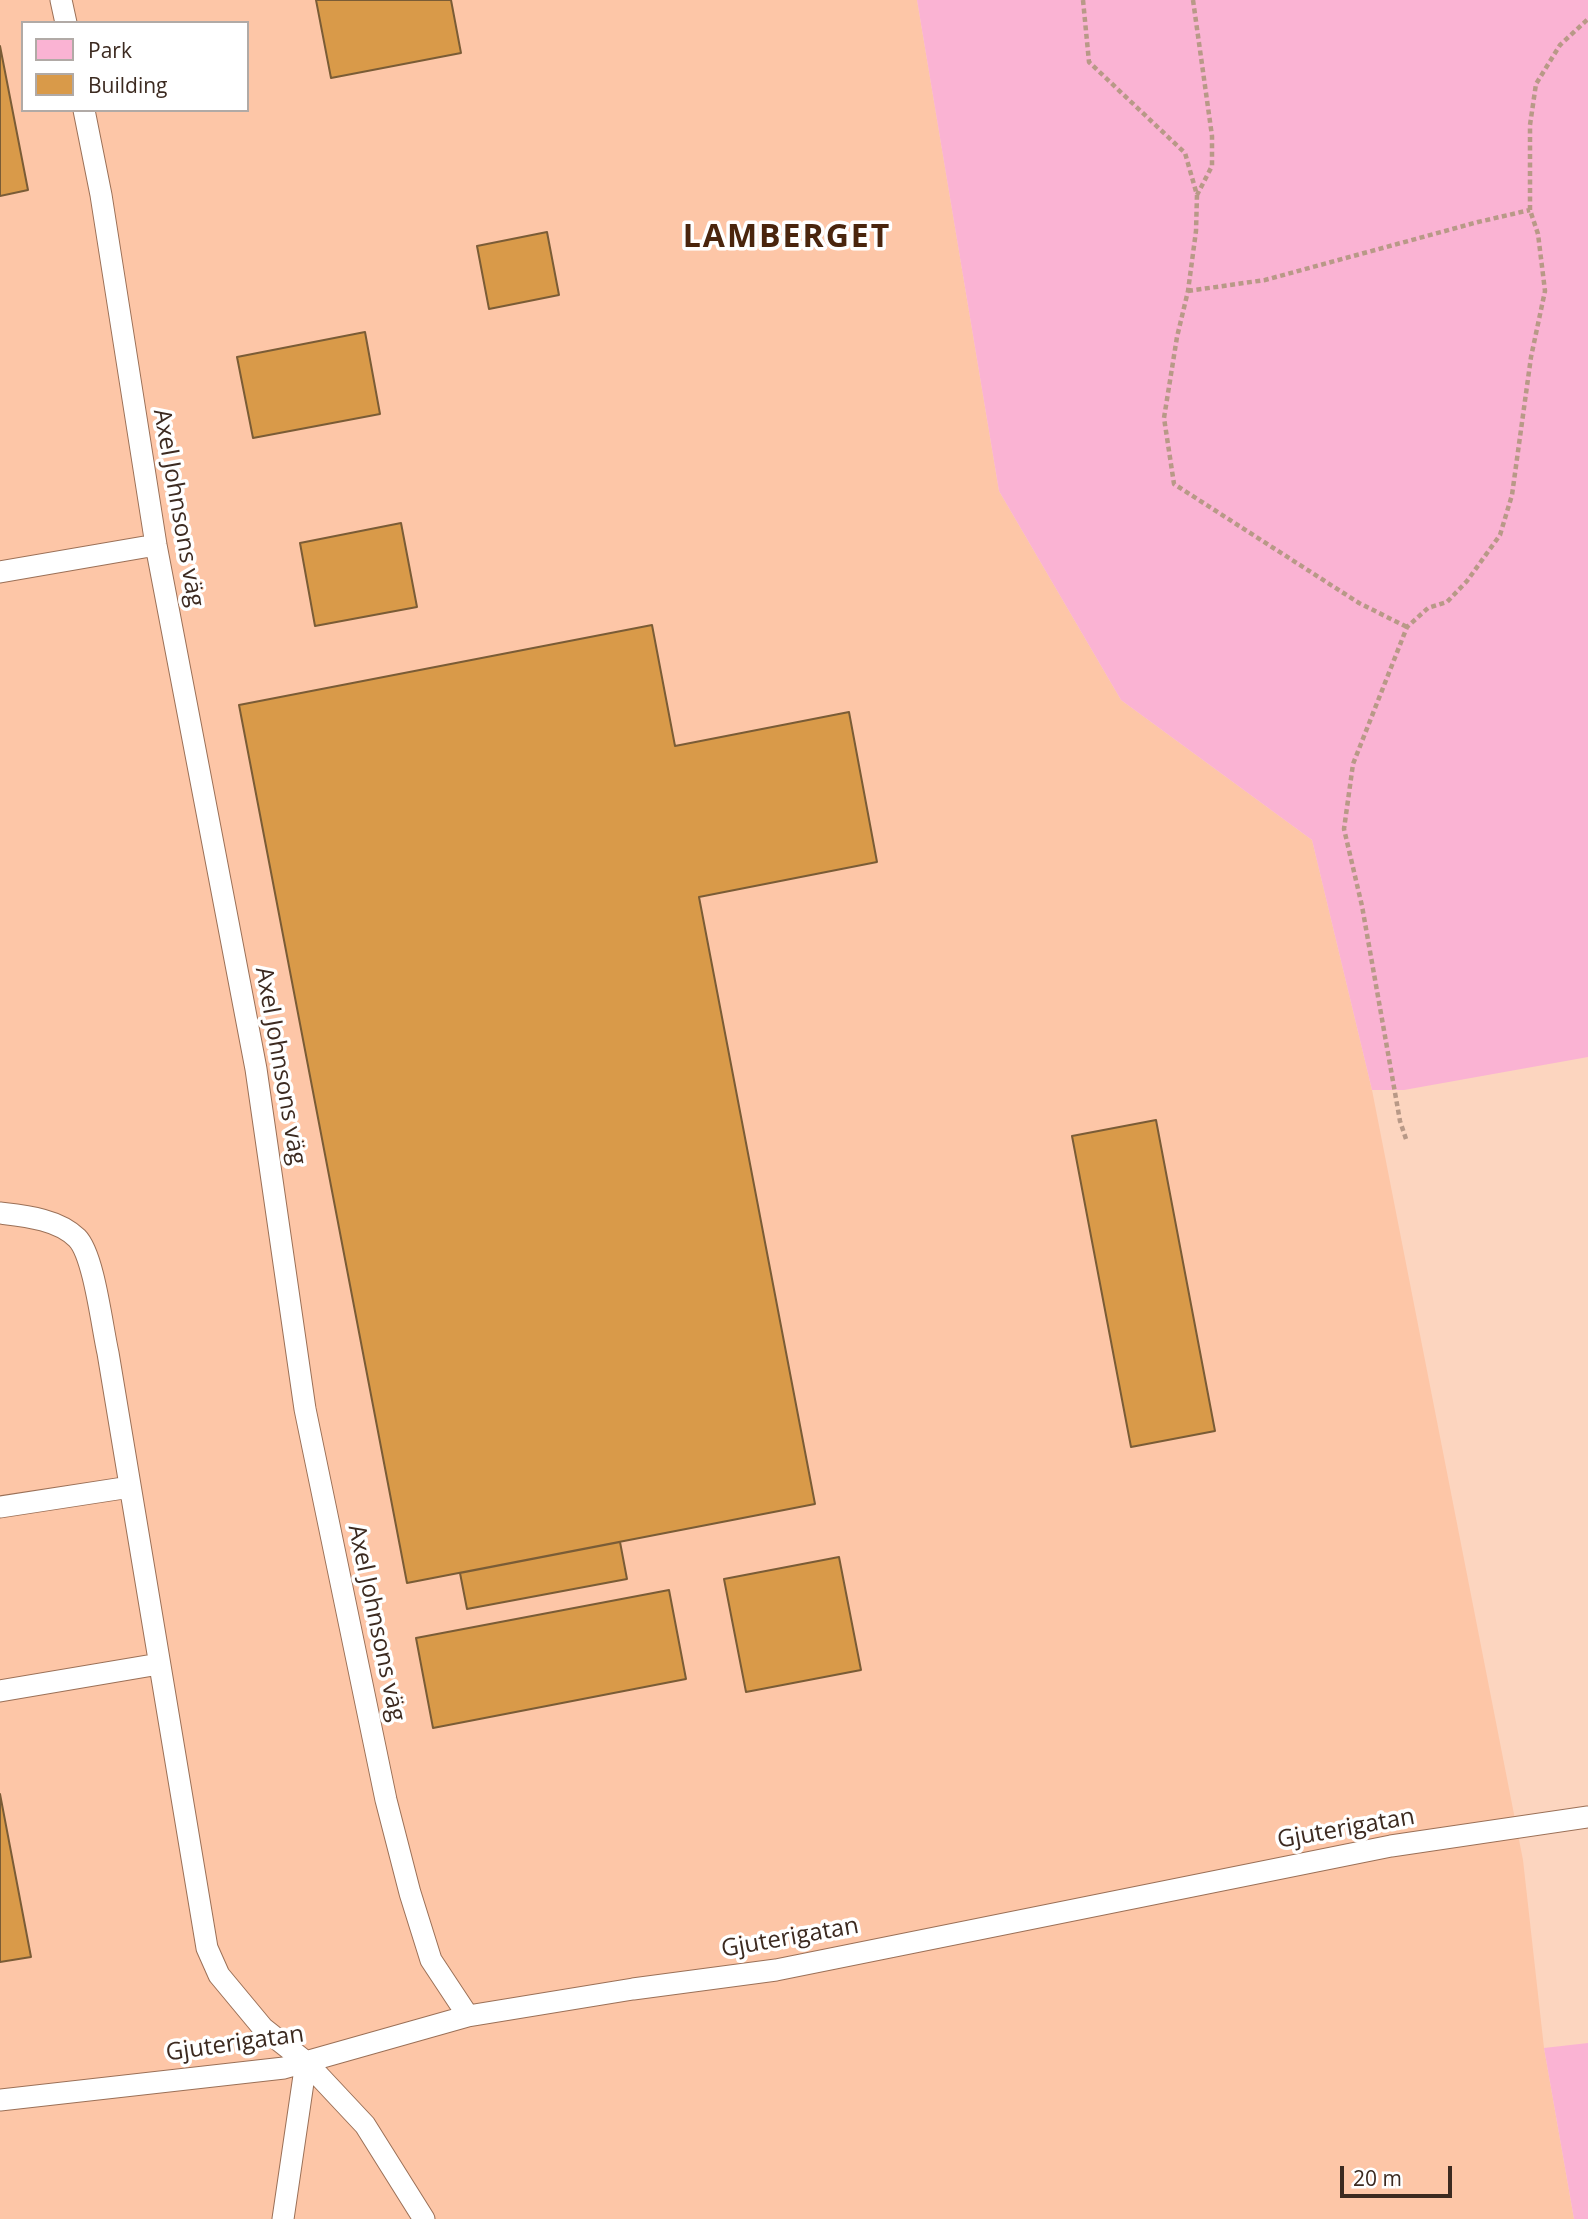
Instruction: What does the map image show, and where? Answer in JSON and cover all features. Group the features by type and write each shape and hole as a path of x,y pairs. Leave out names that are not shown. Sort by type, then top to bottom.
{"lane":[{"path":"61,0 66,21"},
{"name":"Axel Johnsons väg","path":"83,112 101,195 156,545 256,1069 305,1409 386,1800 431,1960 468,2016"},
{"path":"0,572 156,545"},
{"path":"0,1213 26,1216 58,1225 77,1238 88,1256 108,1353 207,1948 219,1975 263,2028 306,2062 365,2125 424,2219"},
{"path":"0,1507 130,1487"},
{"path":"0,1691 159,1664"},
{"name":"Gjuterigatan","path":"0,2100 284,2068 468,2016 633,1989 776,1970 1391,1846 1588,1817"},
{"path":"283,2219 306,2062"}],"path":[{"path":"1083,0 1089,62 1185,153 1197,195 1196,231 1188,291 1177,337 1164,418 1174,484 1359,603 1407,627"},
{"path":"1193,0 1212,136 1212,166 1197,195"},
{"path":"1406,1139 1400,1121 1362,906 1344,829 1353,764 1407,627 1428,608 1447,602 1467,581 1500,535 1512,495 1531,357 1545,291 1538,234 1530,210 1530,125 1536,84 1560,45 1588,19"},
{"path":"1188,291 1265,280 1530,210"}],"shaded area":[{"path":"0,0 917,0 999,491 1121,700 1312,840 1372,1090 1523,1860 1544,2048 1574,2219 0,2219"}],"green space":[{"path":"917,0 1588,0 1588,1057 1404,1090 1372,1090 1312,840 1121,700 999,491"},
{"path":"1588,2043 1588,2219 1574,2219 1544,2048"}],"building":[{"path":"316,0 451,0 461,53 331,78"},
{"path":"0,46 28,190 0,196"},
{"path":"547,232 559,295 489,309 477,246"},
{"path":"365,332 380,414 253,438 237,357"},
{"path":"401,523 417,607 315,626 300,543"},
{"path":"652,625 675,746 849,712 877,862 699,897 815,1504 407,1583 239,705"},
{"path":"1156,1120 1215,1431 1131,1447 1072,1136"},
{"path":"620,1542 627,1579 467,1609 460,1573"},
{"path":"839,1557 861,1670 746,1692 724,1579"},
{"path":"669,1590 686,1679 433,1728 416,1638"},
{"path":"0,1794 31,1957 0,1962"}],"district":[{"name":"LAMBERGET","path":"787,238"}]}
